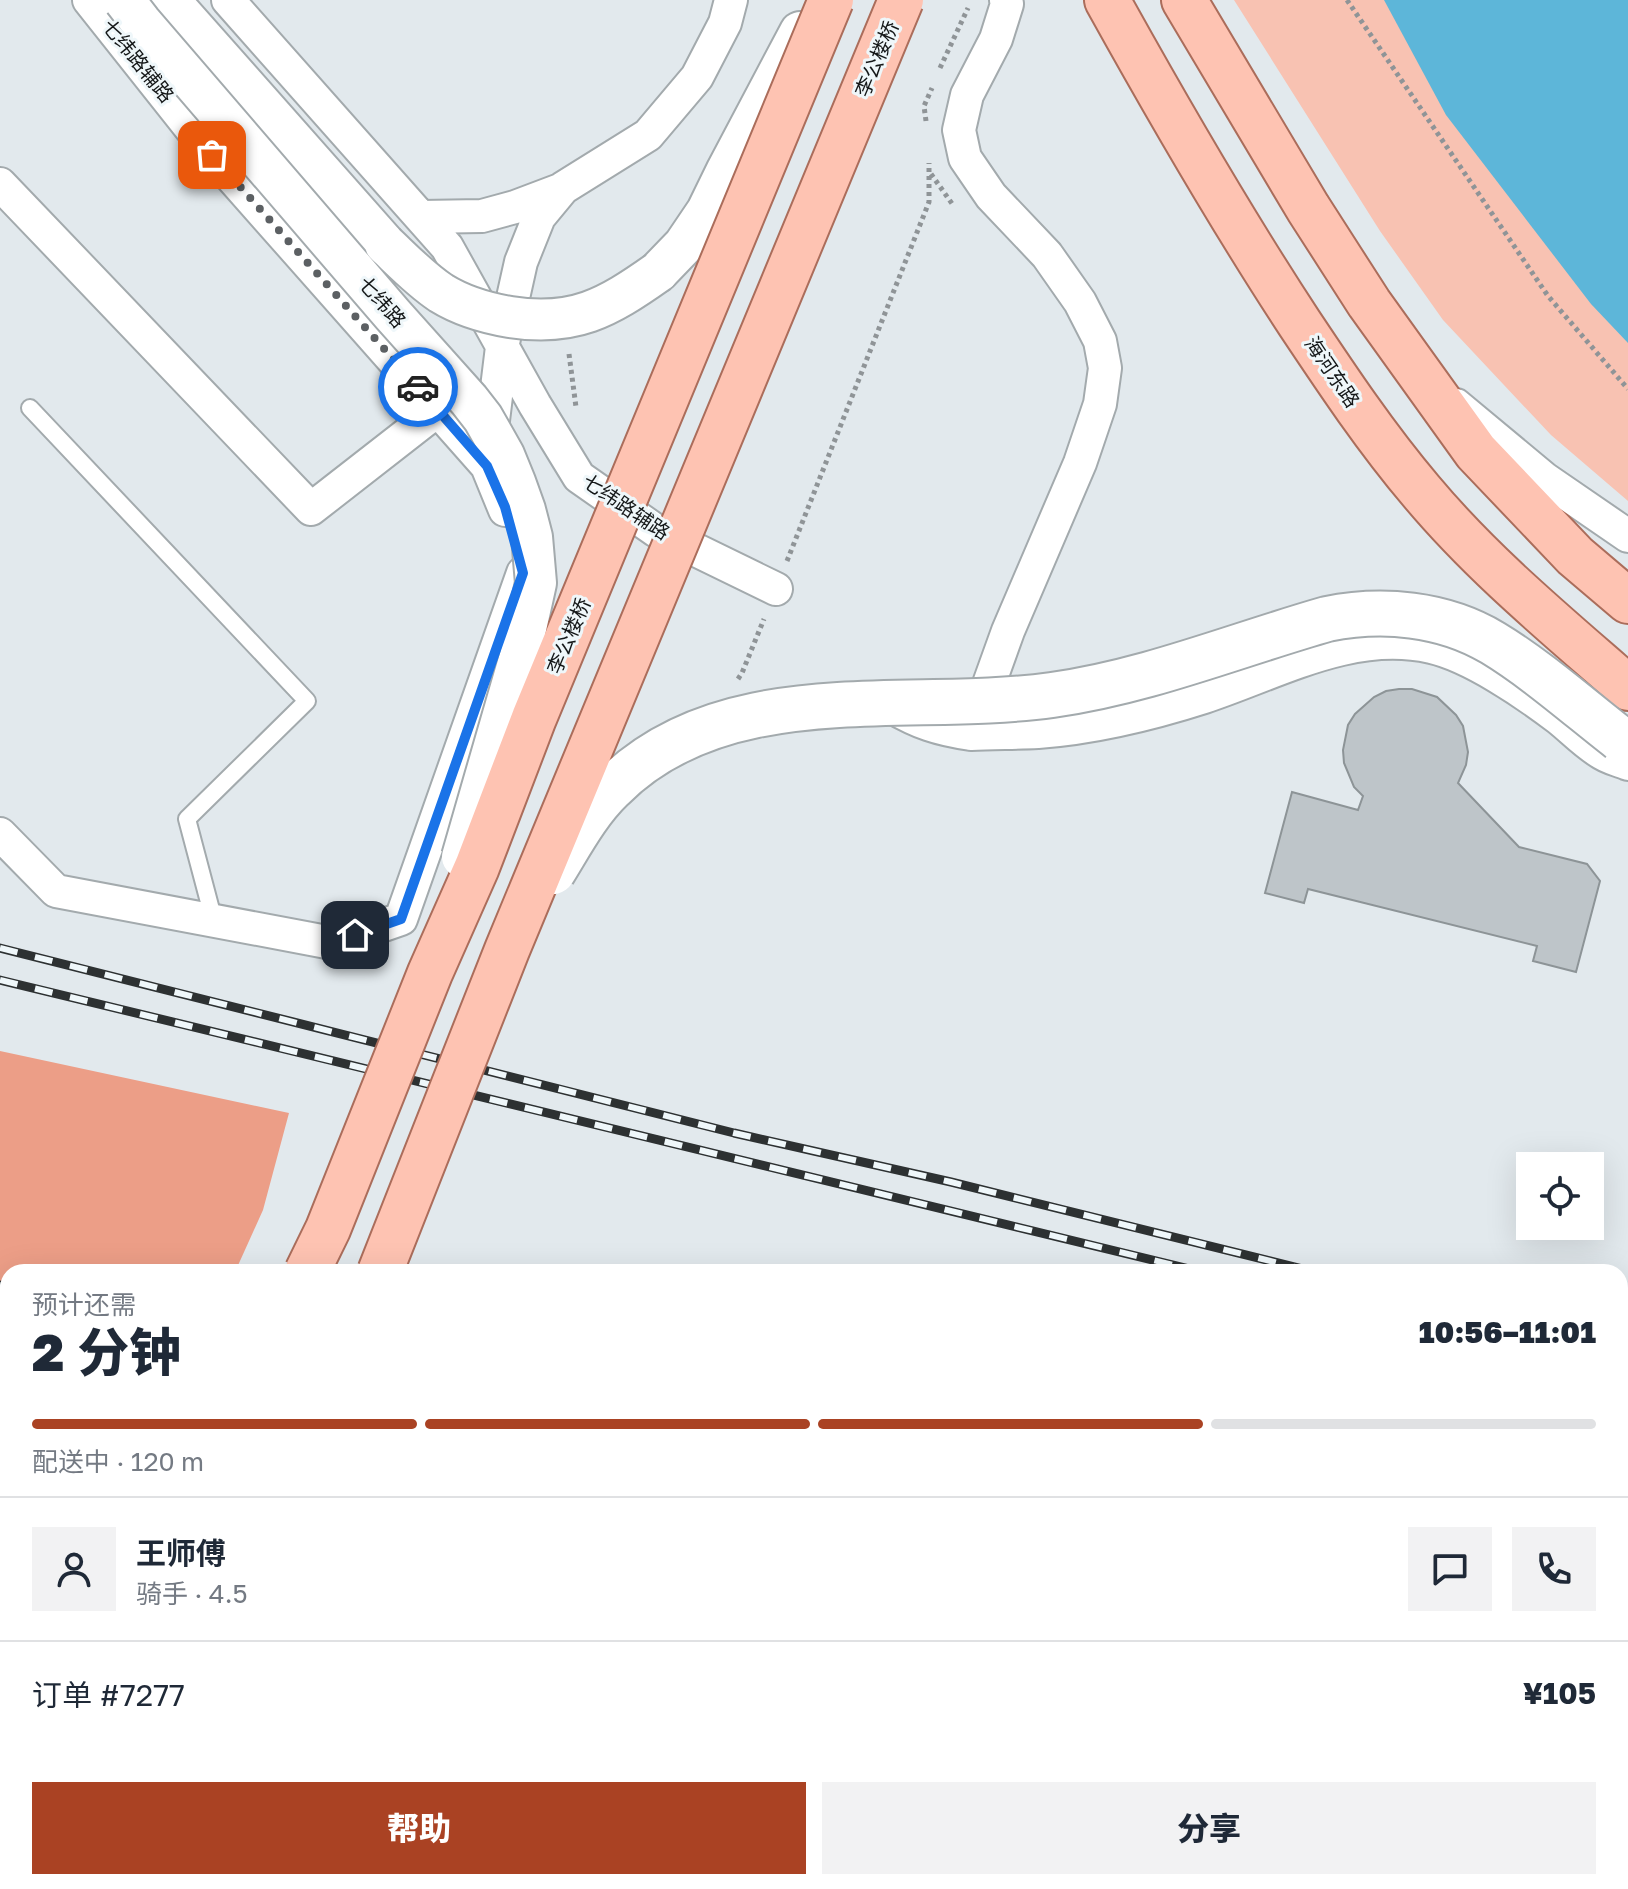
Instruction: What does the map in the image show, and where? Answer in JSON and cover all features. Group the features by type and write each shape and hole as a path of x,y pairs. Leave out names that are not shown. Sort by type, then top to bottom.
{"main road":[{"name":"李公楼桥","path":"311,1264 328,1229 430,973 477,867 540,704 831,0"},
{"name":"李公楼桥","path":"383,1264 507,950 901,0"},
{"name":"海河东路","path":"1107,0 1250,248 1350,400 1390,453 1463,537 1628,688"},
{"path":"1184,0 1308,208 1369,303 1476,452 1575,556 1628,601"},
{"path":"507,950 590,812 611,788 646,759 681,739 740,718 846,704 1008,700 1084,690 1124,681 1327,619 1355,613 1387,613 1441,622 1491,642 1518,660 1624,751"}],"street":[{"name":"七纬路辅路","path":"89,0 212,155 487,466 505,507 523,573 534,676"},
{"name":"七纬路","path":"124,0 469,400 504,455 525,510 536,565 532,605 430,973"},
{"path":"169,0 385,244 421,278 443,294 469,306 530,320 555,320 584,314 622,298 658,272 684,245 707,211 816,0"},
{"name":"七纬路辅路","path":"228,0 447,247 579,477 655,530 776,589"},
{"path":"421,217 482,216 515,207 563,188 648,135 697,77 725,23 731,0"},
{"path":"971,734 1008,631 1080,463 1100,404 1105,368 1100,341 1080,302 1047,255 991,196 965,158 959,130 967,95 996,39 1006,0"},
{"path":"0,184 311,509 438,410"},
{"path":"487,466 502,347 521,262 539,217 563,188"},
{"path":"1417,372 1545,479 1628,536"},
{"path":"0,834 56,891 332,943 401,919 523,573"},
{"path":"887,704 918,721 971,734 1098,724 1204,697 1355,645 1394,643 1432,647 1487,670 1556,716 1601,753 1624,751"}],"lane":[{"path":"30,408 307,701 187,819 214,921"}],"path":[{"path":"1347,0 1548,296 1628,389"},
{"path":"930,173 960,213"},
{"path":"568,347 575,393"}],"shaded area":[{"path":"1234,0 1628,0 1628,501 1551,435 1443,320 1380,231"},
{"path":"0,1051 289,1113 263,1210 239,1264 0,1264"}],"water":[{"path":"1384,0 1628,0 1628,343 1591,304 1446,115"}],"building":[{"path":"1399,689 1412,689 1437,697 1456,715 1463,726 1468,752 1458,783 1519,847 1587,864 1600,881 1576,972 1533,961 1537,946 1308,889 1304,903 1265,893 1292,792 1358,810 1363,796 1354,787 1344,763 1348,725 1374,697"}],"railway":[{"path":"0,948 734,1133 951,1182 1283,1264"},
{"path":"0,980 1169,1264"}],"way so far":[{"path":"212,155 418,387"}],"route":[{"path":"355,935 401,919 523,573 505,507 487,466 418,387"}]}
